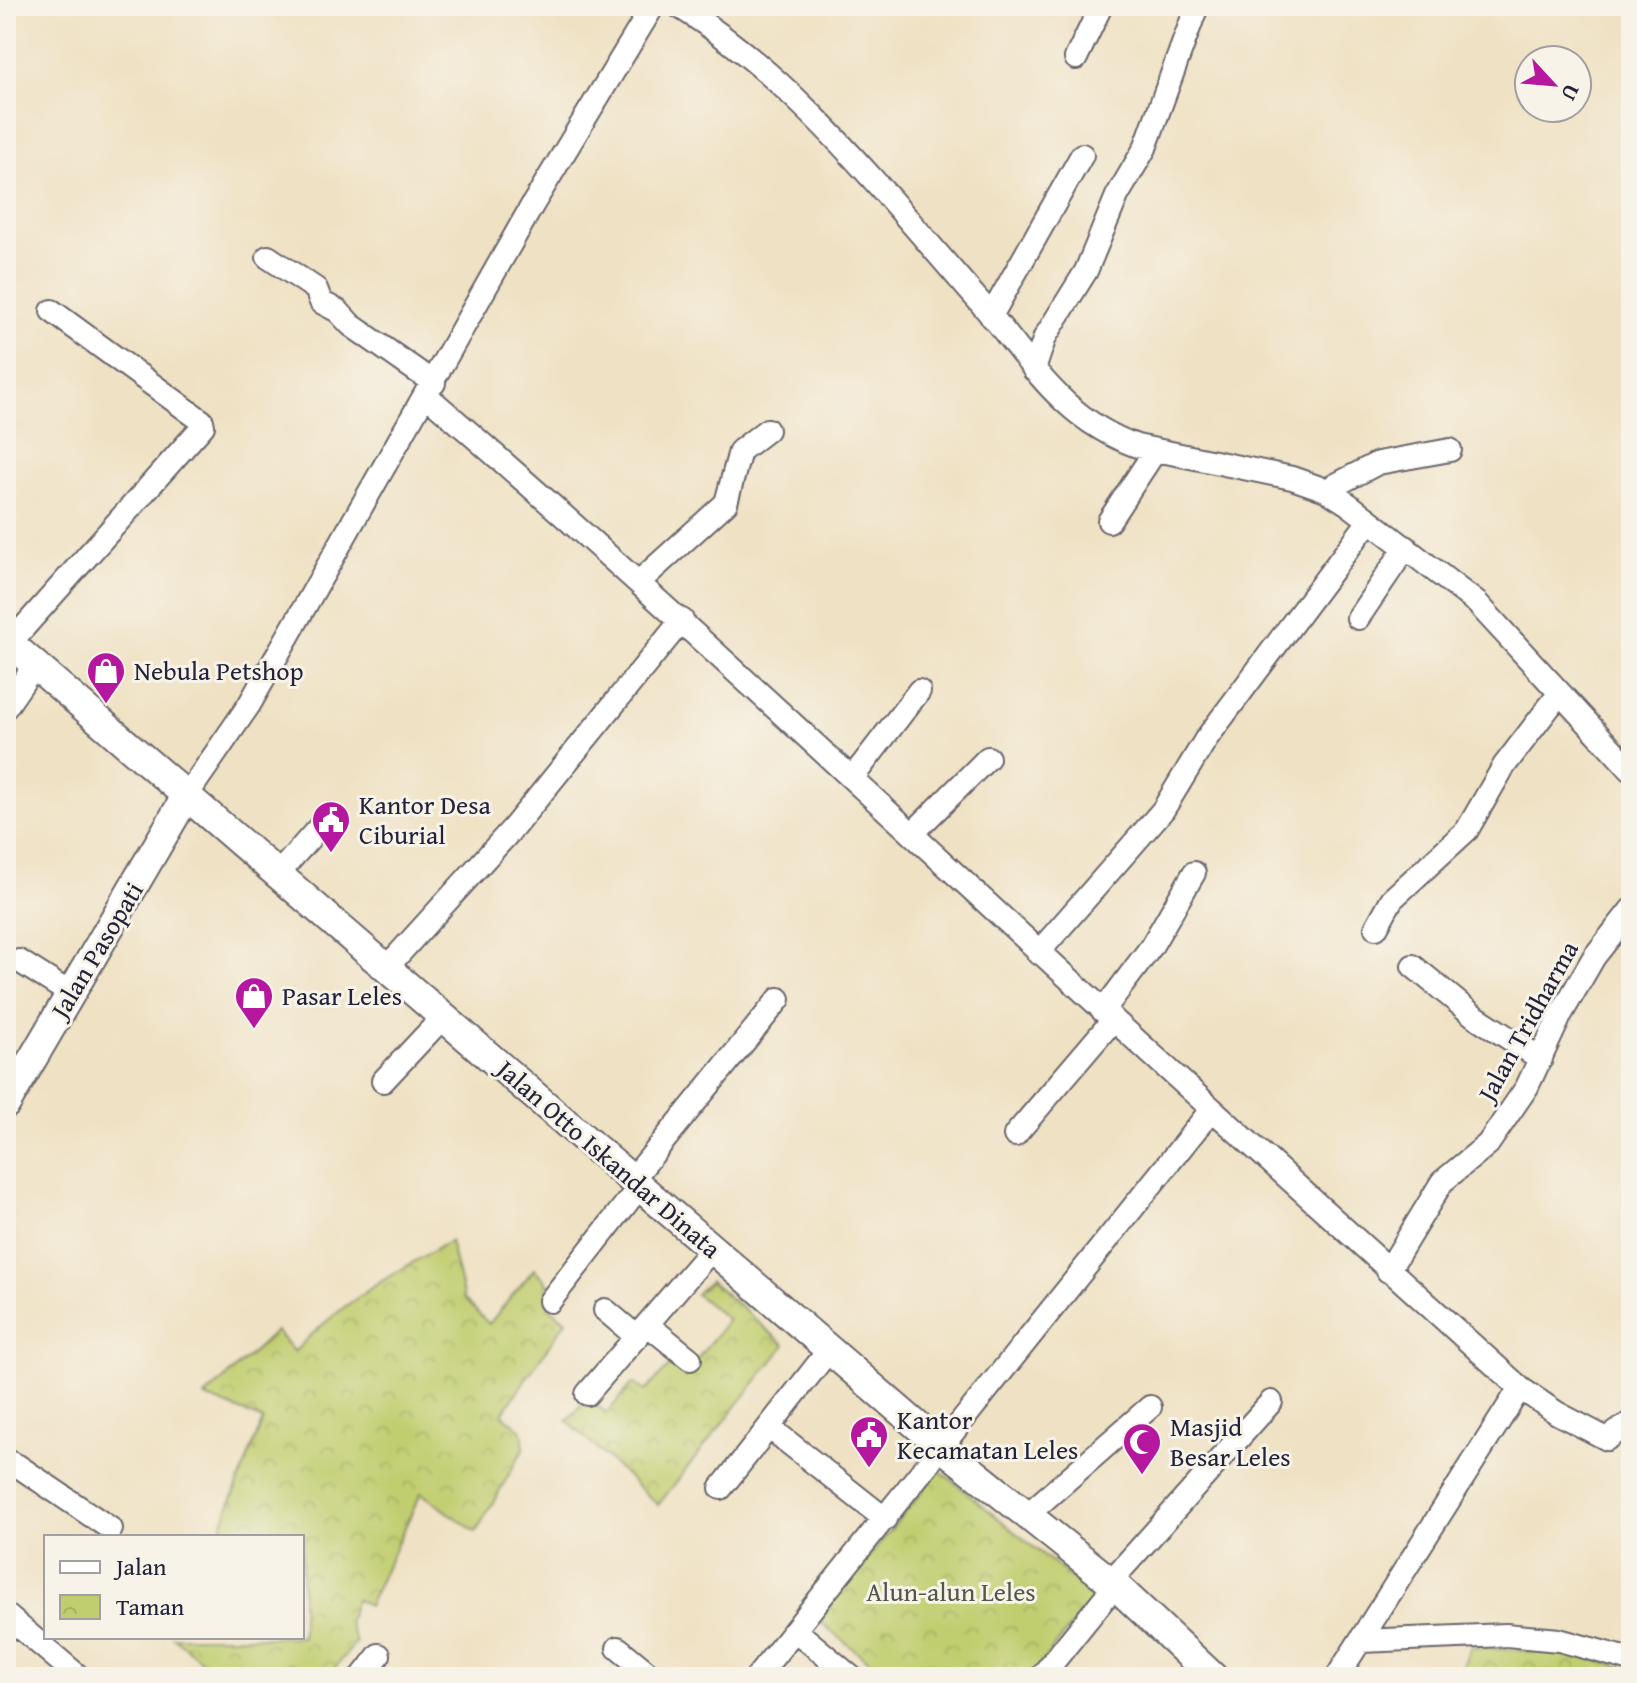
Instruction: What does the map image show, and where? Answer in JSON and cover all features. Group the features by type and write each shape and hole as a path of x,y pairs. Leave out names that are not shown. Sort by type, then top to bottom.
{"main road":[{"name":"Jalan Otto Iskandar Dinata","path":"8,642 277,875 388,966 942,1447 1112,1584 1213,1677"},
{"name":"Jalan Pasopati","path":"8,1094 71,994 187,795"}],"street":[{"path":"187,795 249,705 533,204 653,6"},
{"path":"678,6 741,52 810,112 991,316 1066,406 1096,429 1155,451 1292,478 1326,490 1406,547 1494,619 1631,770"},
{"path":"1076,58 1101,6"},
{"path":"1034,370 1045,337 1086,271 1117,196 1145,148 1197,6"},
{"path":"991,316 1082,155"},
{"path":"268,257 316,289 321,302 338,311 430,389 853,777 1038,953 1520,1388 1557,1413 1607,1439 1631,1422"},
{"path":"8,642 203,426 202,421 52,311"},
{"path":"640,581 726,503 740,451 767,430"},
{"path":"1326,490 1378,463 1450,450"},
{"path":"1109,521 1155,451"},
{"path":"1038,953 1163,810 1206,739 1369,521"},
{"path":"1358,618 1406,547"},
{"path":"388,966 514,827 682,620"},
{"path":"6,707 34,666"},
{"path":"853,777 919,691"},
{"path":"1376,928 1392,899 1461,838 1504,766 1559,694"},
{"path":"913,833 988,758"},
{"path":"277,875 330,815"},
{"path":"1015,1135 1108,1015 1194,873"},
{"name":"Jalan Tridharma","path":"1388,1271 1442,1182 1488,1144 1527,1087 1561,1014 1594,957 1631,910"},
{"path":"19,961 71,994"},
{"path":"1413,966 1473,1015 1541,1059"},
{"path":"550,1301 636,1183 779,999"},
{"path":"383,1081 444,1016"},
{"path":"757,1677 1212,1109"},
{"path":"587,1394 712,1249"},
{"path":"605,1310 690,1359"},
{"path":"721,1488 829,1350"},
{"path":"1337,1677 1520,1388"},
{"path":"1041,1677 1112,1584 1271,1402"},
{"path":"1027,1515 1150,1407"},
{"path":"770,1428 885,1519"},
{"path":"6,1461 111,1529"},
{"path":"6,1615 79,1677"},
{"path":"795,1630 851,1677"},
{"path":"1361,1641 1506,1635 1559,1640 1631,1660"},
{"path":"618,1648 653,1677"},
{"path":"362,1677 379,1655"}],"green space":[{"path":"450,1241 464,1299 489,1324 534,1269 560,1295 548,1306 566,1321 502,1414 522,1430 524,1448 476,1532 421,1493 368,1606 356,1599 348,1622 356,1642 328,1677 321,1677 308,1668 300,1677 257,1677 247,1665 237,1677 221,1677 175,1639 304,1639 304,1535 218,1535 263,1420 205,1397 276,1331 294,1352 329,1319 387,1278"},
{"path":"710,1281 785,1345 658,1505 567,1421 587,1398 607,1413 633,1383 645,1391 679,1356 691,1367 728,1320 696,1294"},
{"name":"Alun-alun Leles","path":"939,1470 1095,1597 1030,1677 888,1677 818,1620"},
{"path":"1471,1647 1573,1654 1631,1669 1631,1677 1458,1677"}],"place":[{"name":"Nebula Petshop","path":"106,705"},
{"name":"Kantor Desa Ciburial","path":"331,854"},
{"name":"Pasar Leles","path":"254,1030"},
{"name":"Kantor Kecamatan Leles","path":"869,1469"},
{"name":"Masjid Besar Leles","path":"1142,1476"}]}
